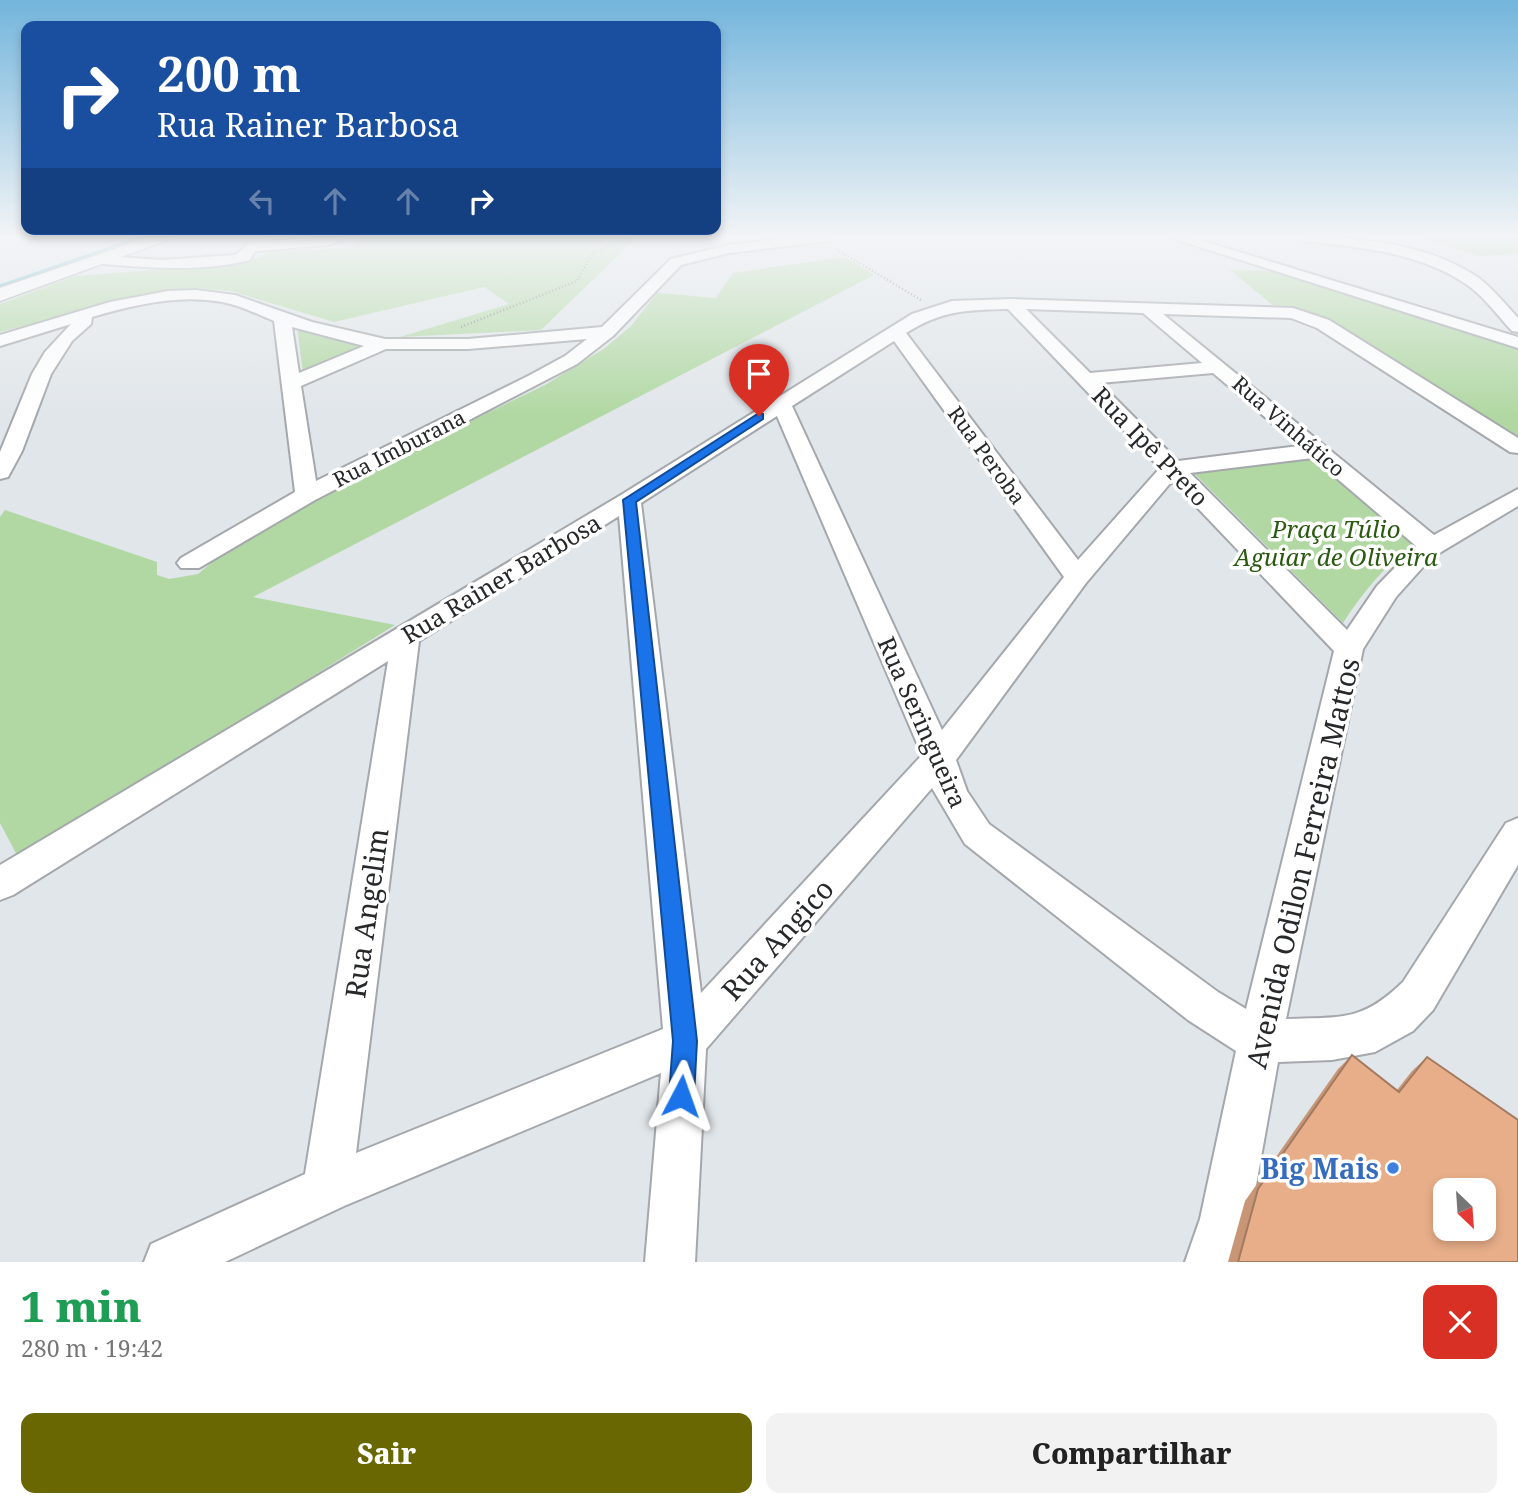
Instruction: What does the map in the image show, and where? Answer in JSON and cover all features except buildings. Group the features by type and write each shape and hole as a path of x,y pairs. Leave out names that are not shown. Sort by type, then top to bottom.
{"street":[{"path":"0,341 92,314 158,299 195,296"},
{"path":"210,296 235,300 282,318 384,344 450,343 607,332 642,296"},
{"path":"1366,296 1518,343"},
{"path":"1486,296 1518,327"},
{"name":"Rua Rainer Barbosa","path":"0,884 629,500 780,402 898,334 918,318 937,310 1012,304 1144,306 1276,311 1312,319 1518,447"},
{"name":"Rua Ipê Preto","path":"1012,304 1349,649"},
{"name":"Rua Vinhático","path":"1144,306 1433,547"},
{"path":"0,472 47,360 59,342 92,314"},
{"path":"282,318 307,495"},
{"name":"Rua Imburana","path":"190,563 307,495 537,379 571,359 607,332"},
{"name":"Rua Peroba","path":"898,334 1077,577"},
{"path":"292,383 384,344"},
{"path":"1086,379 1221,368"},
{"name":"Rua Seringueira","path":"780,402 939,758 953,796 976,834 1203,1006 1260,1041"},
{"path":"1172,468 1315,451"},
{"name":"Rua Angico","path":"169,1262 327,1189 685,1041 939,758 1077,577 1172,468"},
{"name":"Avenida Odilon Ferreira Mattos","path":"1210,1262 1224,1219 1260,1041 1349,649 1402,573 1422,553 1518,496"},
{"path":"629,500 685,1041 670,1262"},
{"name":"Rua Angelim","path":"327,1189 406,636"},
{"path":"1260,1041 1358,1035 1376,1031 1398,1016 1418,996 1518,832"}],"path":[{"path":"459,328 538,296"},
{"path":"915,296 937,310"}],"green space":[{"path":"22,296 149,296 0,332 0,304"},
{"path":"247,296 446,296 334,322"},
{"path":"497,296 576,296 541,330 400,337 509,304"},
{"path":"655,296 716,298 834,296 253,597 395,625 19,859 0,823 0,517 5,510 157,562 157,575 169,579 198,574 229,548 313,497 545,385 605,348 631,326"},
{"path":"1261,296 1353,296 1518,348 1518,438 1330,320 1311,313 1275,307"},
{"path":"297,326 368,346 303,373"},
{"name":"Praça Túlio Aguiar de Oliveira","path":"1314,455 1416,542 1376,579 1343,623 1191,470"}],"place":[{"name":"Big Mais","path":"1393,1168"}],"route":[{"path":"681,1096 685,1041 629,500 759,416"}]}
